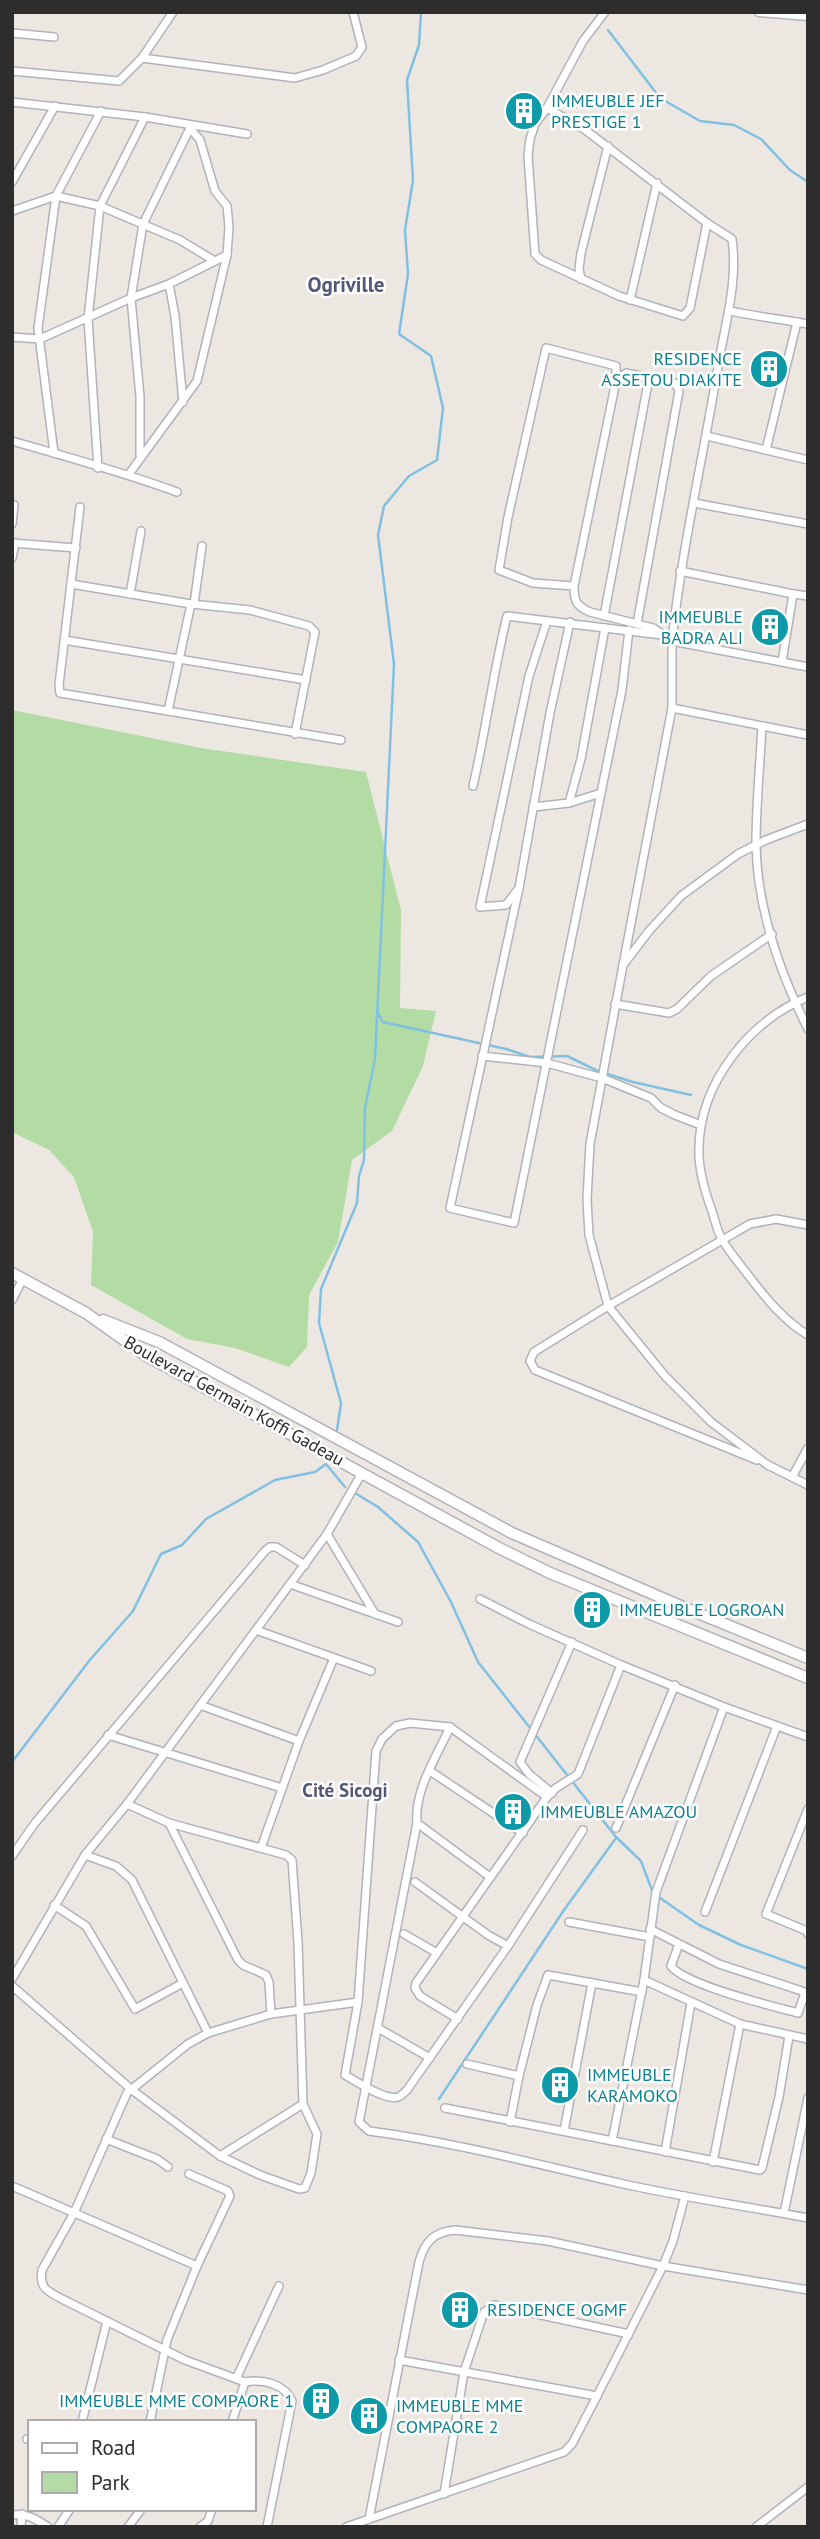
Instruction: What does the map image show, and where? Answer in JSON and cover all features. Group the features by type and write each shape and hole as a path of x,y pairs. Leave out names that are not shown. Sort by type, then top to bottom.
{"main road":[{"path":"12,1273 86,1313"},
{"name":"Boulevard Germain Koffi Gadeau","path":"86,1313 145,1355 499,1548 551,1573 808,1678"},
{"name":"Boulevard Germain Koffi Gadeau","path":"86,1313 170,1348 512,1533 808,1658"}],"street":[{"path":"12,71 119,81 142,58 173,12"},
{"path":"142,58 295,78 323,71 356,56 362,47 354,12"},
{"path":"605,12 587,34 547,108 535,124 529,146 534,248 541,260 581,279 630,300 683,316 687,314 707,223"},
{"path":"759,12 808,16"},
{"path":"12,33 54,37"},
{"path":"12,102 101,111 247,134"},
{"path":"12,182 55,106"},
{"path":"547,108 608,146 707,223 730,236 733,242 735,268 731,311 723,337 707,436 680,570 672,641 672,708 590,1143 587,1199 589,1235 608,1306 666,1376 711,1422 769,1466"},
{"path":"54,453 38,328 56,196 101,111"},
{"path":"98,468 88,319 100,206 145,117"},
{"path":"140,456 140,397 131,298 143,224 191,127"},
{"path":"129,474 193,389 200,371 227,255 227,206 215,191 200,140 191,127"},
{"path":"581,279 579,262 608,146"},
{"path":"630,300 657,183"},
{"path":"12,211 56,196 100,206 180,240 213,260"},
{"path":"12,337 40,339 169,284 227,255"},
{"path":"169,284 175,316 183,403"},
{"path":"731,311 764,319 779,318 808,324"},
{"path":"766,450 797,322"},
{"path":"574,586 533,583 499,570 508,517 546,348 617,366 573,600 580,608 653,628 672,641 808,667"},
{"path":"616,381 626,373 675,383 679,397 637,624"},
{"path":"604,616 649,378"},
{"path":"707,436 808,460"},
{"path":"12,441 98,468 129,474 177,492"},
{"path":"694,503 808,524"},
{"path":"12,524 14,505"},
{"path":"80,507 60,693 341,740"},
{"path":"130,594 141,531"},
{"path":"12,558 14,543 76,548"},
{"path":"168,711 202,546"},
{"path":"680,570 808,596"},
{"path":"71,584 192,604 250,610 309,626 315,632 295,734"},
{"path":"782,662 793,594"},
{"path":"473,786 484,739 494,666 507,616 663,635"},
{"path":"519,888 506,905 480,906 529,676 547,621"},
{"path":"570,622 550,713 519,888 450,1208 514,1223 622,690 629,630"},
{"path":"569,803 581,759 605,628"},
{"path":"64,640 306,680"},
{"path":"672,708 808,735"},
{"path":"762,726 756,845 766,917 794,1002 808,1029"},
{"path":"533,807 569,803 601,793"},
{"path":"623,965 681,896 738,854 808,824"},
{"path":"615,1004 669,1013 677,1009 711,976 772,934"},
{"path":"808,997 794,1002 765,1021 733,1055 713,1090 701,1125 698,1150 706,1194 721,1239 762,1294 808,1335"},
{"path":"482,1056 547,1063 602,1078 651,1098 661,1108 701,1125"},
{"path":"808,1225 776,1219 750,1224 534,1352 530,1361 535,1370 701,1436 808,1485"},
{"path":"12,1300 23,1279"},
{"path":"792,1478 808,1448"},
{"path":"12,1979 85,1855 127,1804 327,1534 362,1473"},
{"path":"327,1534 375,1614"},
{"path":"12,1857 35,1823 108,1735 270,1547 276,1547 304,1565"},
{"path":"290,1584 398,1622"},
{"path":"480,1599 621,1665 724,1707 808,1737"},
{"path":"256,1630 371,1671"},
{"path":"552,1793 529,1774 520,1762 572,1642"},
{"path":"261,1848 299,1741 334,1658"},
{"path":"458,2019 420,1996 415,1988 490,1877 552,1793 578,1774 621,1665"},
{"path":"616,1828 675,1685"},
{"path":"200,1705 299,1741"},
{"path":"612,2141 642,1993 656,1892 724,1707"},
{"path":"552,1793 450,1727 410,1723 396,1726 383,1739 376,1751 358,2002 345,2075 381,2094 397,2097 407,2090 508,1946 583,1830"},
{"path":"705,1912 777,1726"},
{"path":"450,1727 430,1771 416,1812 417,1823 359,2122 369,2131 423,2138 620,2183 808,2218"},
{"path":"108,1735 282,1788"},
{"path":"430,1771 523,1833"},
{"path":"12,1986 132,2090 220,2156 260,2175 299,2189 305,2188 311,2173 317,2134 303,2104 292,1860 286,1855 169,1823 127,1804"},
{"path":"808,1809 766,1914 807,1931 808,1934"},
{"path":"169,1823 238,1960 266,1975 271,2014"},
{"path":"417,1823 490,1877"},
{"path":"85,1855 116,1866 132,1880 208,2033"},
{"path":"415,1882 508,1946"},
{"path":"54,1905 86,1926 135,2009 183,1983"},
{"path":"569,1922 650,1933 679,1944 719,1964 802,1991 804,1993 800,2011 727,1994 678,1973 671,1966 679,1944"},
{"path":"404,1934 438,1953"},
{"path":"510,2122 519,2076 548,1975 642,1993"},
{"path":"644,1980 740,2024 808,2039"},
{"path":"564,2131 593,1983"},
{"path":"267,2527 292,2401 289,2393 275,2385 236,2379 166,2351 44,2289 40,2280 42,2270 74,2213 123,2099 132,2090 188,2045 208,2033 271,2014 358,2002"},
{"path":"665,2152 691,2003"},
{"path":"713,2162 740,2024"},
{"path":"378,2028 430,2057"},
{"path":"445,2108 755,2170 762,2168 789,2036"},
{"path":"467,2064 519,2076"},
{"path":"784,2213 808,2098"},
{"path":"220,2156 303,2104"},
{"path":"106,2139 158,2159 168,2168"},
{"path":"150,2420 173,2323 230,2196 228,2191 189,2174"},
{"path":"12,2186 197,2266"},
{"path":"346,2527 565,2452 572,2444 663,2266 673,2241 684,2196"},
{"path":"369,2519 422,2251 434,2235 455,2230 548,2241 663,2266 808,2291"},
{"path":"236,2379 279,2286"},
{"path":"444,2494 464,2372 484,2312 494,2305 629,2334"},
{"path":"82,2420 107,2321"},
{"path":"399,2360 597,2396"},
{"path":"233,2420 245,2382"},
{"path":"756,2527 808,2487"},
{"path":"58,2527 69,2511"},
{"path":"128,2527 140,2511"},
{"path":"200,2527 208,2521 211,2511"},
{"path":"21,2527 22,2514"},
{"path":"12,2515 33,2517 48,2527"}],"green space":[{"path":"12,710 201,748 366,772 401,910 400,1008 436,1011 423,1066 392,1131 352,1160 338,1242 309,1295 307,1347 289,1367 235,1348 187,1339 91,1285 93,1232 74,1177 49,1150 12,1132"}],"waterway":[{"path":"337,1430 341,1403 319,1323 321,1289 357,1203 359,1176 364,1160 365,1108 375,1059 394,664 378,535 384,506 409,476 437,460 443,408 431,356 399,334 408,274 405,230 413,180 407,80 419,45 421,12"},
{"path":"608,30 660,98 700,121 734,125 761,139 790,170 808,182"},
{"path":"378,1013 383,1022 506,1049 530,1057 567,1056 598,1071 691,1095"},
{"path":"12,1762 89,1661 133,1611 161,1554 182,1545 206,1519 275,1480 315,1472 326,1464 345,1487"},
{"path":"355,1493 378,1507 418,1542 451,1602 478,1662 616,1837 641,1861 653,1893 699,1925 741,1945 808,1969"},
{"path":"439,2099 564,1910 616,1838"}],"place":[{"name":"IMMEUBLE JEF PRESTIGE 1","path":"524,111"},
{"name":"RESIDENCE ASSETOU DIAKITE","path":"769,369"},
{"name":"IMMEUBLE BADRA ALI","path":"770,627"},
{"name":"IMMEUBLE LOGROAN","path":"592,1610"},
{"name":"IMMEUBLE AMAZOU","path":"513,1812"},
{"name":"IMMEUBLE KARAMOKO","path":"560,2085"},
{"name":"RESIDENCE OGMF","path":"460,2310"},
{"name":"IMMEUBLE MME COMPAORE 1","path":"321,2401"},
{"name":"IMMEUBLE MME COMPAORE 2","path":"369,2416"}],"district":[{"name":"Ogriville","path":"346,285"},
{"name":"Cité Sicogi","path":"345,1790"}]}
